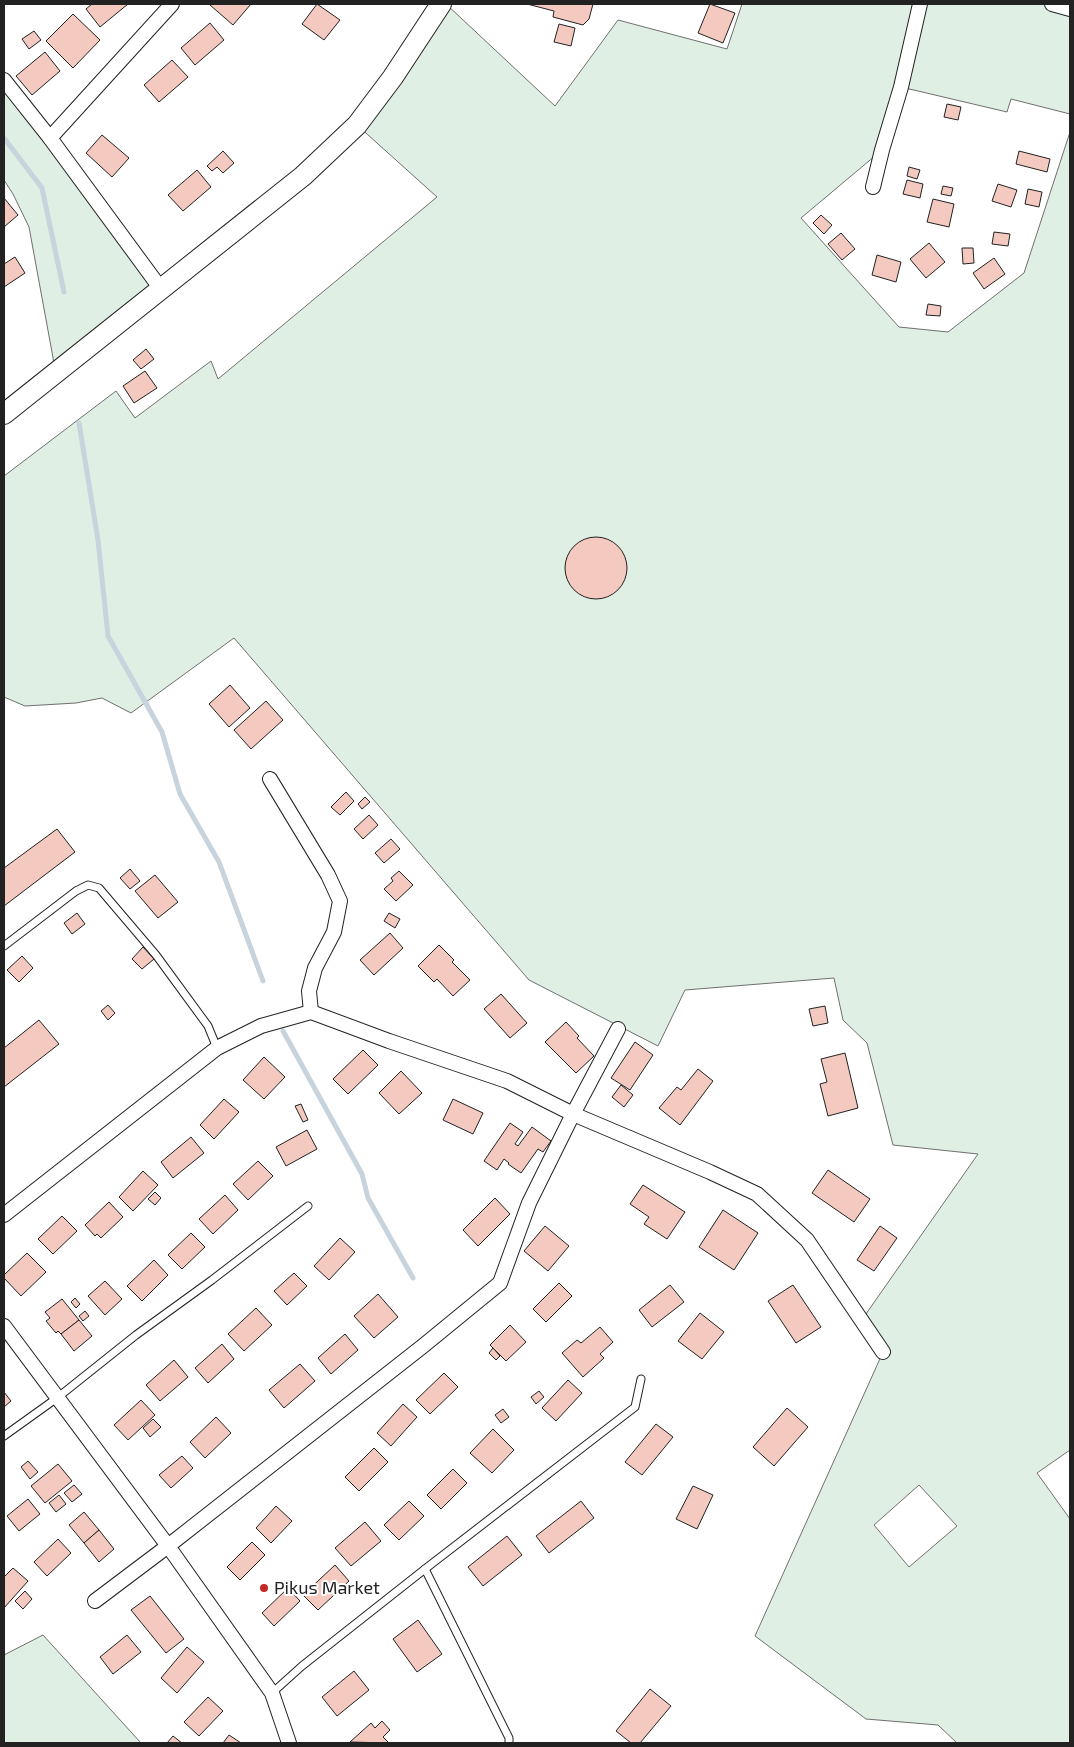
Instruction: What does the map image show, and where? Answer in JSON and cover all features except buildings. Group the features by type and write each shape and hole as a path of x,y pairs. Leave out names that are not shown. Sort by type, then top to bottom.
{"street":[{"path":"50,138 172,4"},
{"path":"4,414 303,176 357,125 393,77 441,4"},
{"path":"874,187 882,150 901,87 920,4"},
{"path":"1052,4 1070,8"},
{"path":"4,80 50,138 161,289"},
{"path":"270,779 328,875 340,902 334,932 315,968 309,991 311,1012"},
{"path":"4,1215 217,1048 261,1026 311,1012 389,1041 507,1080 573,1114 710,1172 756,1194 807,1240 883,1352"},
{"path":"95,1601 423,1346 500,1283 529,1203 618,1029"},
{"path":"4,1326 168,1546 272,1693 289,1743"}],"lane":[{"path":"4,946 76,891 88,885 99,888 156,955 208,1026 217,1048"},
{"path":"4,1436 57,1398 136,1335 212,1280 308,1206"},
{"path":"272,1693 302,1666 425,1569 635,1407 641,1379"},
{"path":"425,1569 509,1738 509,1743"}],"green space":[{"path":"446,4 555,106 618,20 727,49 742,4 1070,4 1070,114 1011,99 1007,112 901,87 882,150 801,218 899,327 948,332 1024,273 1070,132 1070,1450 1037,1473 1070,1519 1070,1743 957,1743 938,1725 866,1719 755,1636 883,1352 861,1321 978,1154 893,1145 867,1043 843,1020 834,978 685,990 658,1046 529,980 234,638 131,713 102,698 76,703 25,706 4,697 4,476 116,391 135,418 211,361 218,379 437,197 357,125","holes":["919,1485 957,1526 909,1567 874,1525"]},
{"path":"4,80 161,289 56,374 29,227 4,180"},
{"path":"43,1635 141,1743 4,1743 4,1655"}],"waterway":[{"path":"4,138 42,188 64,292"},
{"path":"79,423 98,540 108,636 162,732 180,794 219,862 263,981"},
{"path":"283,1031 362,1174 368,1198 413,1278"}],"place":[{"name":"Pikus Market","path":"264,1588"}]}
